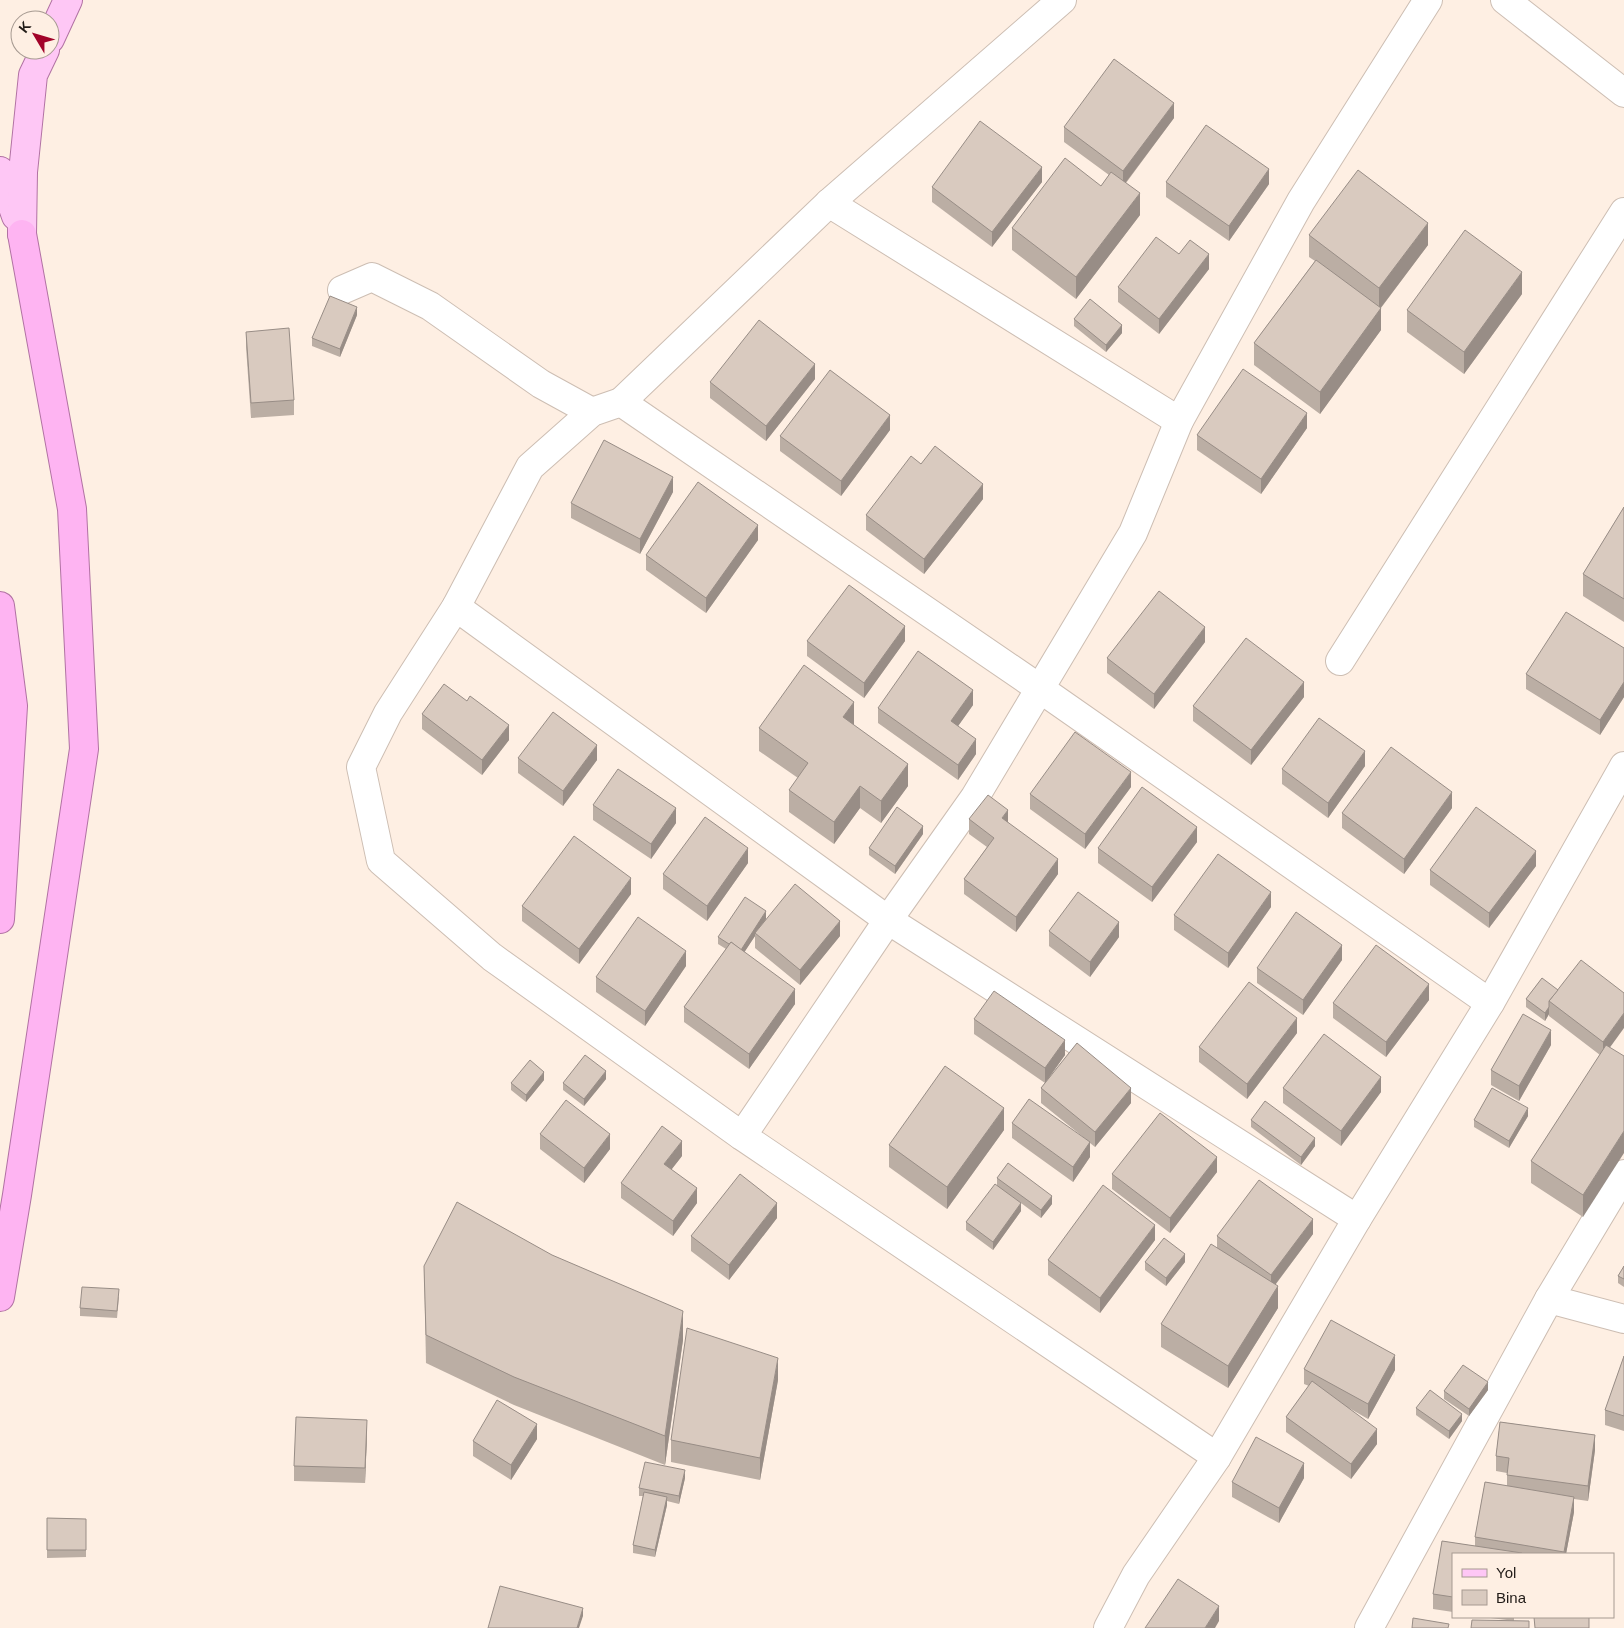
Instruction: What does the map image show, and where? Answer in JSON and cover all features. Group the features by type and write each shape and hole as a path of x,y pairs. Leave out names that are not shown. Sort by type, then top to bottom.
{"highway":[{"path":"0,1297 19,1185 84,749 72,510 22,234"},
{"path":"0,606 13,706 0,919"}],"main road":[{"path":"60,17 68,0"},
{"path":"22,234 23,172 34,75 41,60"},
{"path":"0,171 22,234"}],"street":[{"path":"1062,0 829,203 621,402 592,412 530,467 456,608 388,713 361,767 381,861 492,957 742,1136 1217,1458"},
{"path":"742,1136 888,920 975,796 1133,533 1179,421 1301,202 1428,0"},
{"path":"1505,0 1624,93"},
{"path":"829,203 1179,421"},
{"path":"1340,661 1624,212"},
{"path":"342,290 372,277 430,306 541,384 592,412"},
{"path":"621,402 1039,688 1490,1003"},
{"path":"456,608 888,920 1358,1219"},
{"path":"1108,1628 1136,1575 1217,1458 1358,1219 1490,1003 1624,766"},
{"path":"1369,1628 1550,1299 1624,1174"},
{"path":"1550,1299 1624,1318"}],"building":[{"path":"1114,59 1174,103 1123,171 1064,127"},
{"path":"980,121 1042,167 992,232 932,187"},
{"path":"1206,125 1269,169 1229,226 1166,182"},
{"path":"1065,158 1101,186 1111,172 1140,193 1076,277 1012,228"},
{"path":"1358,170 1428,223 1379,288 1309,235"},
{"path":"1465,230 1522,272 1464,352 1407,310"},
{"path":"1156,237 1179,254 1190,240 1209,254 1159,319 1118,287"},
{"path":"1316,260 1381,308 1320,392 1254,343"},
{"path":"330,296 357,307 340,349 312,338"},
{"path":"1090,299 1122,325 1106,345 1074,319"},
{"path":"759,320 815,364 766,426 710,382"},
{"path":"289,328 294,400 251,403 246,332"},
{"path":"1243,369 1307,413 1261,479 1197,435"},
{"path":"830,370 890,415 841,481 780,436"},
{"path":"604,440 673,477 640,539 571,503"},
{"path":"935,446 983,484 924,559 866,515 911,456 921,464"},
{"path":"698,482 758,525 706,598 646,555"},
{"path":"1624,507 1624,599 1583,574"},
{"path":"849,585 905,626 864,683 807,641"},
{"path":"1159,591 1205,627 1154,694 1107,658"},
{"path":"1566,612 1624,648 1624,682 1600,720 1526,674"},
{"path":"1246,638 1304,682 1251,750 1193,706"},
{"path":"918,651 973,690 951,721 976,739 958,765 878,708"},
{"path":"804,665 854,702 843,717 908,764 881,801 860,786 834,822 789,790 808,763 759,728"},
{"path":"444,684 467,701 470,696 509,725 482,760 422,714"},
{"path":"553,712 597,745 563,791 518,758"},
{"path":"1319,718 1365,751 1328,803 1282,769"},
{"path":"1075,732 1131,772 1085,834 1030,794"},
{"path":"1391,747 1452,792 1404,859 1342,813"},
{"path":"618,769 676,808 651,844 593,805"},
{"path":"1142,787 1197,827 1152,887 1098,848"},
{"path":"988,795 1008,810 1002,818 1058,859 1016,917 964,879 994,838 969,819"},
{"path":"897,807 923,826 895,866 869,848"},
{"path":"1476,807 1536,851 1489,913 1430,870"},
{"path":"705,817 748,848 707,906 663,874"},
{"path":"574,836 631,878 579,949 522,906"},
{"path":"1218,854 1271,892 1228,953 1174,915"},
{"path":"795,884 840,921 800,970 755,933"},
{"path":"1078,892 1119,922 1090,962 1049,931"},
{"path":"745,897 766,911 741,950 731,942 729,944 718,937"},
{"path":"1296,912 1342,945 1303,1000 1257,968"},
{"path":"638,917 686,951 645,1011 596,977"},
{"path":"731,942 795,989 749,1054 684,1007"},
{"path":"1376,945 1429,984 1386,1042 1333,1003"},
{"path":"1581,960 1624,993 1624,1013 1603,1042 1549,1001"},
{"path":"1542,978 1558,990 1549,1001 1549,1007 1545,1013 1526,999"},
{"path":"1249,982 1297,1018 1247,1084 1199,1047"},
{"path":"994,991 1065,1040 1045,1068 974,1019"},
{"path":"1523,1014 1551,1030 1519,1086 1491,1070"},
{"path":"1324,1034 1381,1077 1341,1131 1283,1088"},
{"path":"1077,1043 1131,1088 1095,1132 1041,1088"},
{"path":"1606,1045 1624,1056 1624,1131 1583,1195 1531,1161"},
{"path":"585,1055 606,1071 584,1099 563,1083"},
{"path":"530,1060 544,1072 526,1095 511,1083"},
{"path":"945,1066 1004,1108 947,1187 889,1145"},
{"path":"1492,1088 1528,1108 1509,1141 1474,1120"},
{"path":"1029,1099 1090,1142 1073,1167 1012,1123"},
{"path":"566,1100 610,1134 584,1168 540,1134"},
{"path":"1265,1101 1315,1138 1301,1157 1251,1120"},
{"path":"1160,1113 1217,1157 1170,1218 1112,1174"},
{"path":"662,1126 682,1141 664,1164 697,1188 673,1221 621,1183"},
{"path":"1008,1163 1052,1196 1041,1210 997,1178"},
{"path":"740,1174 777,1203 729,1265 691,1236"},
{"path":"1259,1180 1313,1219 1271,1275 1217,1236"},
{"path":"995,1184 1021,1203 993,1242 966,1222"},
{"path":"1103,1185 1155,1225 1100,1298 1048,1260"},
{"path":"457,1202 552,1255 683,1311 665,1436 514,1377 426,1335 424,1266"},
{"path":"1164,1238 1185,1254 1166,1278 1145,1262"},
{"path":"1211,1244 1278,1286 1228,1366 1161,1324"},
{"path":"1624,1266 1624,1279 1618,1276"},
{"path":"82,1287 119,1289 117,1311 80,1308"},
{"path":"1331,1320 1395,1355 1368,1404 1304,1369"},
{"path":"687,1328 778,1358 760,1458 671,1440"},
{"path":"1624,1356 1624,1416 1605,1410"},
{"path":"1463,1365 1488,1382 1469,1409 1444,1391"},
{"path":"1312,1381 1377,1429 1351,1464 1286,1417"},
{"path":"1430,1390 1462,1414 1449,1431 1416,1408"},
{"path":"497,1400 537,1424 511,1465 473,1441"},
{"path":"296,1417 367,1420 365,1468 294,1466"},
{"path":"1500,1422 1595,1435 1588,1486 1507,1475 1509,1458 1496,1456"},
{"path":"1256,1437 1304,1463 1279,1508 1232,1482"},
{"path":"645,1462 685,1470 679,1496 639,1488"},
{"path":"1485,1482 1574,1497 1564,1552 1475,1537"},
{"path":"644,1492 667,1497 655,1550 633,1545"},
{"path":"47,1518 86,1519 86,1550 47,1550"},
{"path":"1442,1541 1522,1553 1452,1553 1452,1597 1433,1594"},
{"path":"1178,1579 1219,1606 1205,1628 1145,1628"},
{"path":"500,1586 583,1608 577,1628 488,1628"},
{"path":"1413,1618 1449,1624 1448,1628 1412,1628"},
{"path":"1534,1618 1589,1618 1589,1628 1535,1628"},
{"path":"1472,1620 1529,1621 1529,1628 1471,1628"}]}
